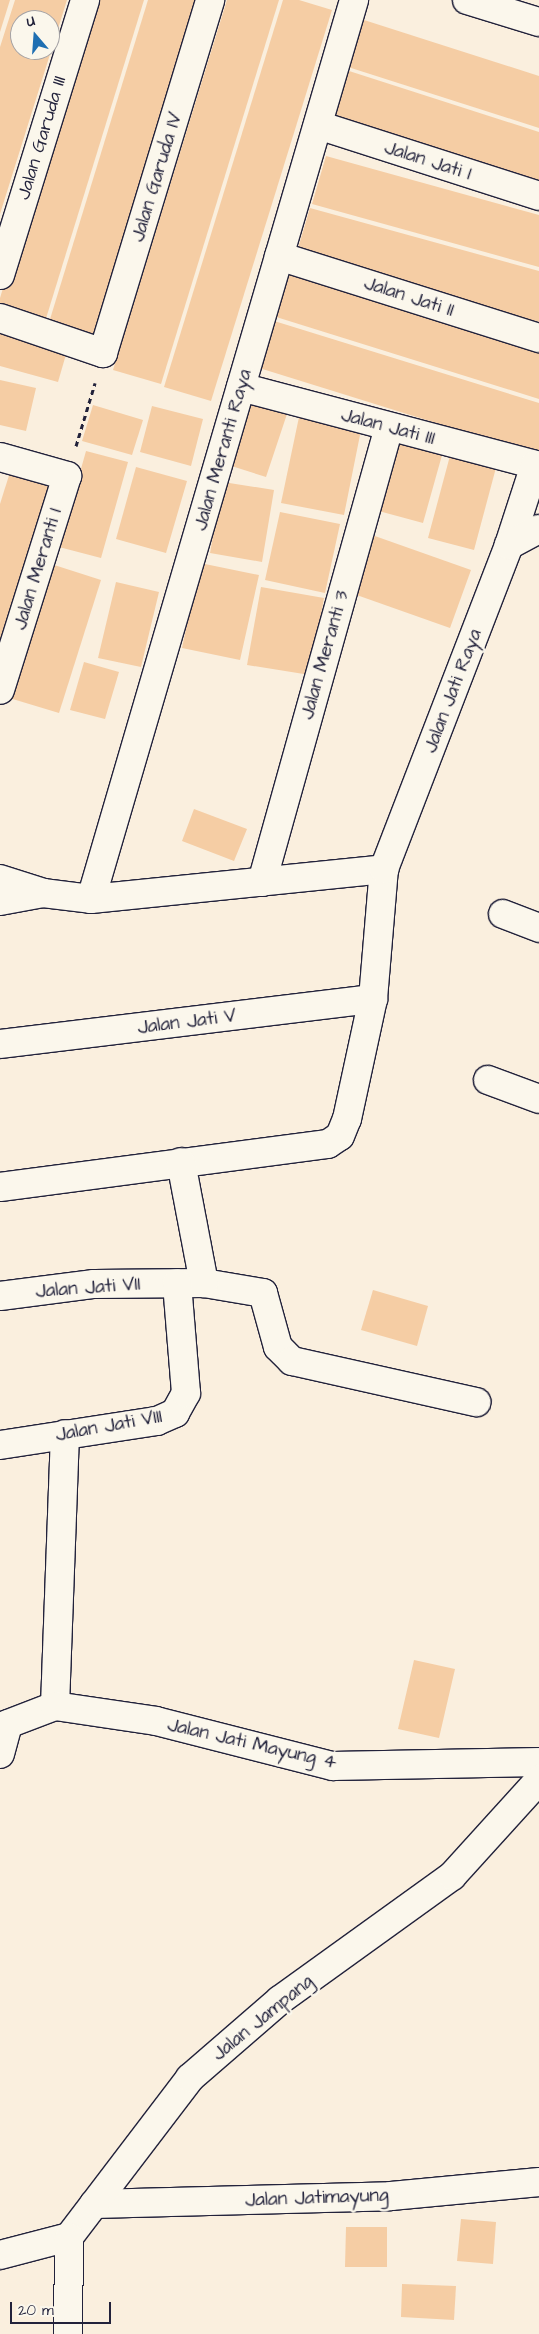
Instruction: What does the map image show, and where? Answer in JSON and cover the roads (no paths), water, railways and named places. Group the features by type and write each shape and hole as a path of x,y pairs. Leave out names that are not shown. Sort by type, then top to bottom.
{"street":[{"name":"Jalan Garuda III","path":"0,275 85,0"},
{"name":"Jalan Garuda IV","path":"0,318 104,354 210,0"},
{"name":"Jalan Meranti Raya","path":"91,899 354,0"},
{"path":"467,0 539,22"},
{"name":"Jalan Jati I","path":"318,125 539,196"},
{"name":"Jalan Jati II","path":"279,256 539,338"},
{"name":"Jalan Jati III","path":"242,387 389,428 537,465 509,545"},
{"name":"Jalan Meranti 3","path":"262,882 389,428"},
{"name":"Jalan Meranti I","path":"0,457 67,476 0,690"},
{"path":"509,545 539,529"},
{"name":"Jalan Jati Raya","path":"0,1187 328,1144 340,1136 348,1119 373,999 384,869 509,545"},
{"path":"0,879 43,893 91,899 384,869"},
{"path":"0,901 43,893"},
{"path":"503,914 539,928"},
{"name":"Jalan Jati V","path":"0,1044 373,999"},
{"path":"488,1080 539,1099"},
{"name":"Jalan Jati VIII","path":"0,1445 157,1421 180,1406 186,1393 190,1283 181,1162"},
{"name":"Jalan Jati VII","path":"0,1296 94,1284 190,1283 264,1293 276,1340 292,1361 476,1402"},
{"path":"55,1706 65,1434"},
{"name":"Jalan Jati Mayung 4","path":"4,1725 55,1706 166,1723 333,1766 539,1762"},
{"path":"0,1754 4,1725"},
{"name":"Jalan Jampang","path":"69,2237 190,2078 280,2000 452,1876 539,1780"},
{"name":"Jalan Jatimayung","path":"94,2204 391,2196 539,2182"},
{"path":"0,2255 69,2237 68,2334"}]}
